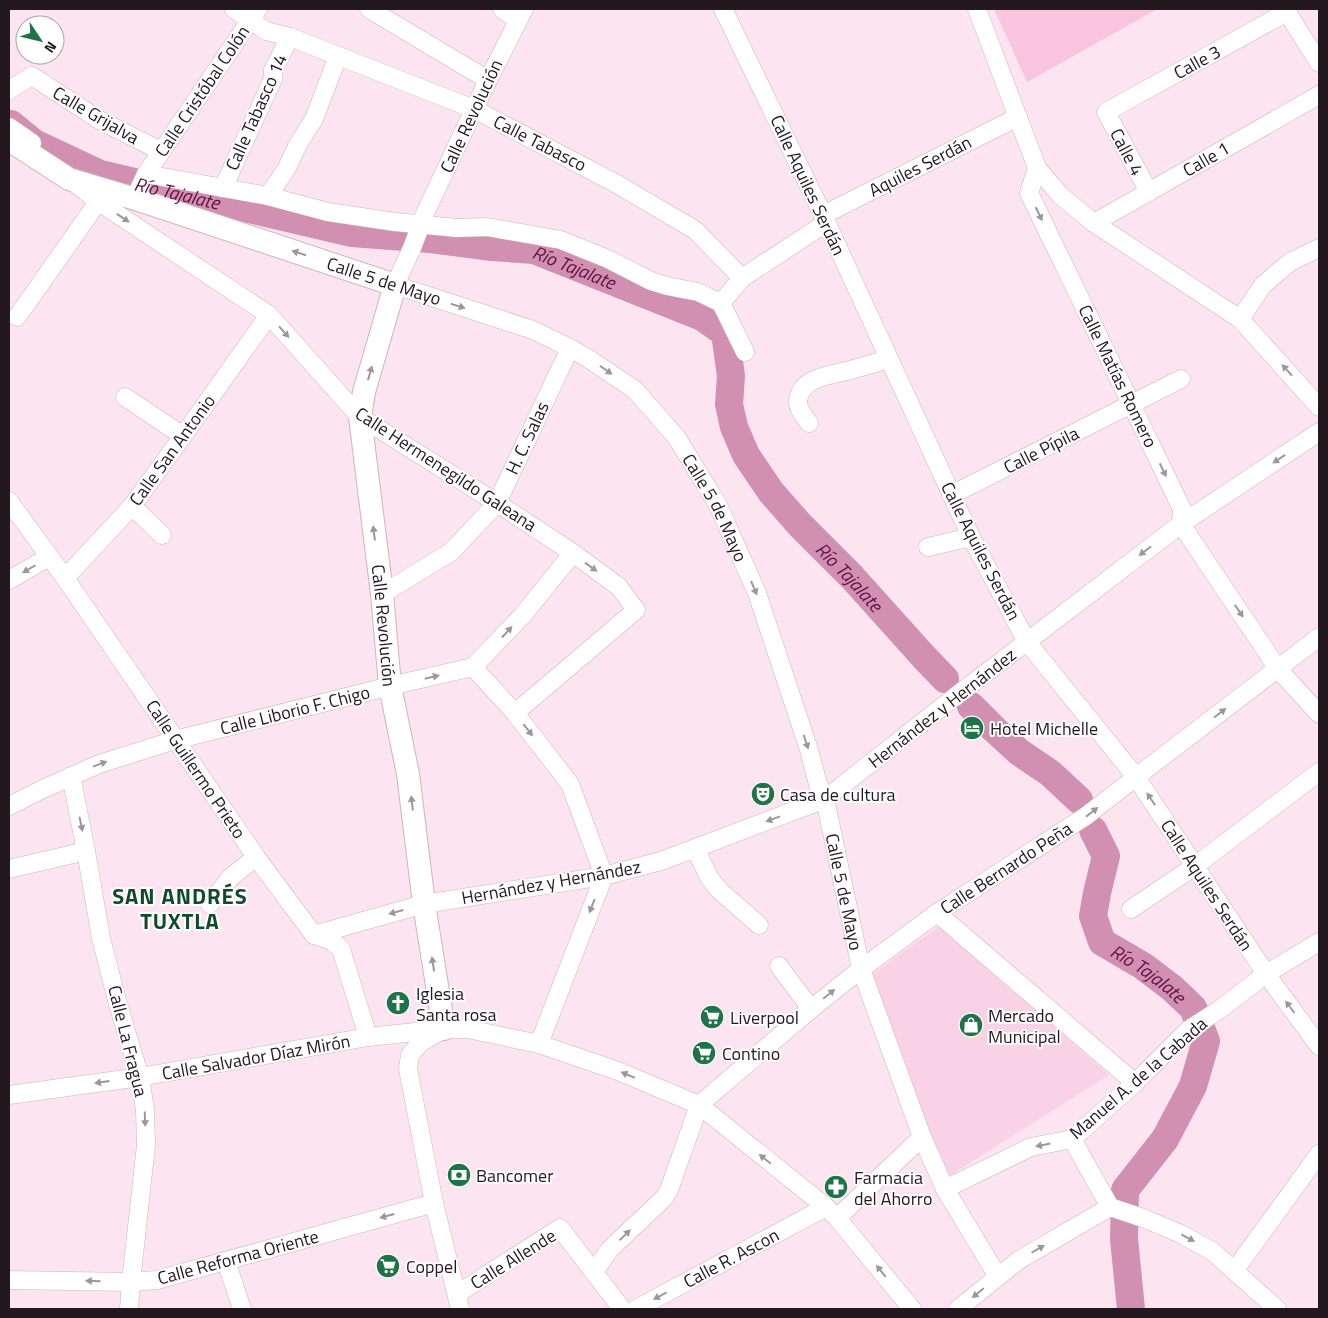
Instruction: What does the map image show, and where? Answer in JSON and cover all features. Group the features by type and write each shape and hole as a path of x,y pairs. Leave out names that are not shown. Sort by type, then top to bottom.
{"main road":[{"name":"Calle 5 de Mayo","path":"9,140 90,189 142,185 395,285"},
{"name":"Calle Revolución","path":"395,285 364,392 360,417 382,594 390,686 408,774 424,904 444,1029"}],"street":[{"name":"Calle Tabasco","path":"234,9 255,14 266,31 290,38 474,109 615,182 695,230 742,278"},
{"path":"369,9 488,80"},
{"path":"502,9 521,14"},
{"name":"Calle Aquiles Serdán","path":"723,9 824,219 971,537 1027,642 1136,777 1266,974 1319,1046"},
{"path":"977,9 1037,168 1061,196 1094,223 1240,319 1319,407"},
{"name":"Calle 3","path":"1106,112 1287,12 1319,63"},
{"name":"Calle Cristóbal Colón","path":"142,185 161,151 255,14"},
{"name":"Calle Revolución","path":"395,285 474,109 521,14"},
{"name":"Calle Tabasco 14","path":"223,188 273,79 273,70 290,38"},
{"path":"268,196 287,168 297,146 314,119 338,56"},
{"name":"Calle Grijalva","path":"9,90 32,76 101,121 161,151"},
{"name":"Calle 1","path":"1094,223 1319,95"},
{"name":"Calle 4","path":"1106,112 1148,192"},
{"name":"Aquiles Serdán","path":"721,303 742,278 824,219 1018,117"},
{"name":"Calle Hermenegildo Galeana","path":"9,127 71,170 90,189 269,315 360,417 497,503 573,553 619,587 636,610 515,713"},
{"name":"Calle Matías Romero","path":"1037,168 1029,193 1182,509 1181,524 1278,669 1319,714"},
{"name":"Calle 5 de Mayo","path":"142,185 223,188 268,196 328,212 420,226 487,227 561,240 608,259 651,281 698,292 721,303"},
{"path":"18,317 90,189"},
{"path":"1240,319 1263,285 1290,262 1319,248"},
{"name":"Calle 5 de Mayo","path":"395,285 533,330 589,359 635,390 677,438 718,505 757,593 809,750 818,784 825,800 861,969 922,1137 945,1189 998,1277"},
{"path":"721,303 745,352"},
{"name":"Calle San Antonio","path":"65,578 132,506 269,315"},
{"name":"H. C. Salas","path":"382,594 451,552 497,503 570,348"},
{"path":"809,423 800,410 798,402 802,390 810,382 821,377 888,359"},
{"name":"Calle Pípila","path":"951,495 1181,380"},
{"path":"125,397 183,436"},
{"name":"Hernández y Hernández","path":"314,935 424,904 604,876 661,861 825,800 961,692 1181,524 1319,432"},
{"name":"Calle Guillermo Prieto","path":"9,501 65,578 256,857 314,935 332,941 341,949 368,1038"},
{"path":"132,506 162,535"},
{"path":"928,547 971,537"},
{"path":"539,1044 604,876 570,784 515,713 473,667 522,616 573,553"},
{"path":"9,580 49,557"},
{"name":"Calle Bernardo Peña","path":"699,1105 811,1009 861,969 937,913 1086,816 1319,637"},
{"name":"Calle Liborio F. Chigo","path":"9,806 99,764 175,740 473,667"},
{"path":"1130,909 1195,866 1319,772"},
{"name":"Calle La Fragua","path":"71,776 102,938 119,1008 140,1077 144,1110 146,1145 129,1309"},
{"path":"695,848 710,880 759,925"},
{"path":"9,869 86,850"},
{"path":"210,904 230,878 256,857"},
{"path":"937,913 1135,1084"},
{"name":"Manuel A. de la Cabada","path":"945,1189 1031,1147 1072,1139 1135,1084 1188,1030 1219,1010 1266,974 1319,942"},
{"path":"779,966 811,1009"},
{"path":"408,1068 410,1055 420,1043 444,1029"},
{"name":"Calle Salvador Díaz Mirón","path":"9,1095 140,1077 401,1033 468,1029 539,1044 618,1071 699,1105 832,1212 912,1309"},
{"path":"401,1033 434,1203 458,1302"},
{"path":"594,1272 610,1249 664,1198 669,1190 699,1105"},
{"name":"Calle R. Ascon","path":"636,1309 832,1212 922,1137"},
{"path":"1072,1139 1113,1208 1143,1218 1212,1250 1278,1309"},
{"path":"1234,1271 1319,1154"},
{"name":"Calle Reforma Oriente","path":"9,1280 131,1282 157,1280 434,1203"},
{"path":"958,1309 1019,1260 1113,1208"},
{"name":"Calle Allende","path":"458,1302 560,1228 622,1309"},
{"path":"226,1261 242,1309"}],"shaded area":[{"path":"994,9 1157,9 1027,82"},
{"name":"Mercado Municipal","path":"941,925 1109,1075 946,1178 872,974"}],"waterway":[{"name":"Río Tajalate","path":"11,124 34,143 100,174 352,233 534,250 702,317 725,333 731,376 729,404 734,427 746,455 771,492 800,525 852,577 945,679"},
{"name":"Río Tajalate","path":"971,706 1019,752 1050,773 1079,800"},
{"name":"Río Tajalate","path":"1093,830 1106,856 1093,916 1102,942 1143,966 1172,988 1193,1008 1206,1041 1193,1086 1165,1139 1125,1190 1124,1239 1131,1309"}],"place":[{"name":"Hotel Michelle","path":"972,728"},
{"name":"Casa de cultura","path":"763,794"},
{"name":"Iglesia Santa rosa","path":"398,1003"},
{"name":"Liverpool","path":"712,1017"},
{"name":"Mercado Municipal","path":"971,1025"},
{"name":"Contino","path":"704,1053"},
{"name":"Bancomer","path":"459,1175"},
{"name":"Farmacia del Ahorro","path":"836,1187"},
{"name":"Coppel","path":"388,1266"}],"district":[{"name":"SAN ANDRÉS TUXTLA","path":"180,908"}]}
